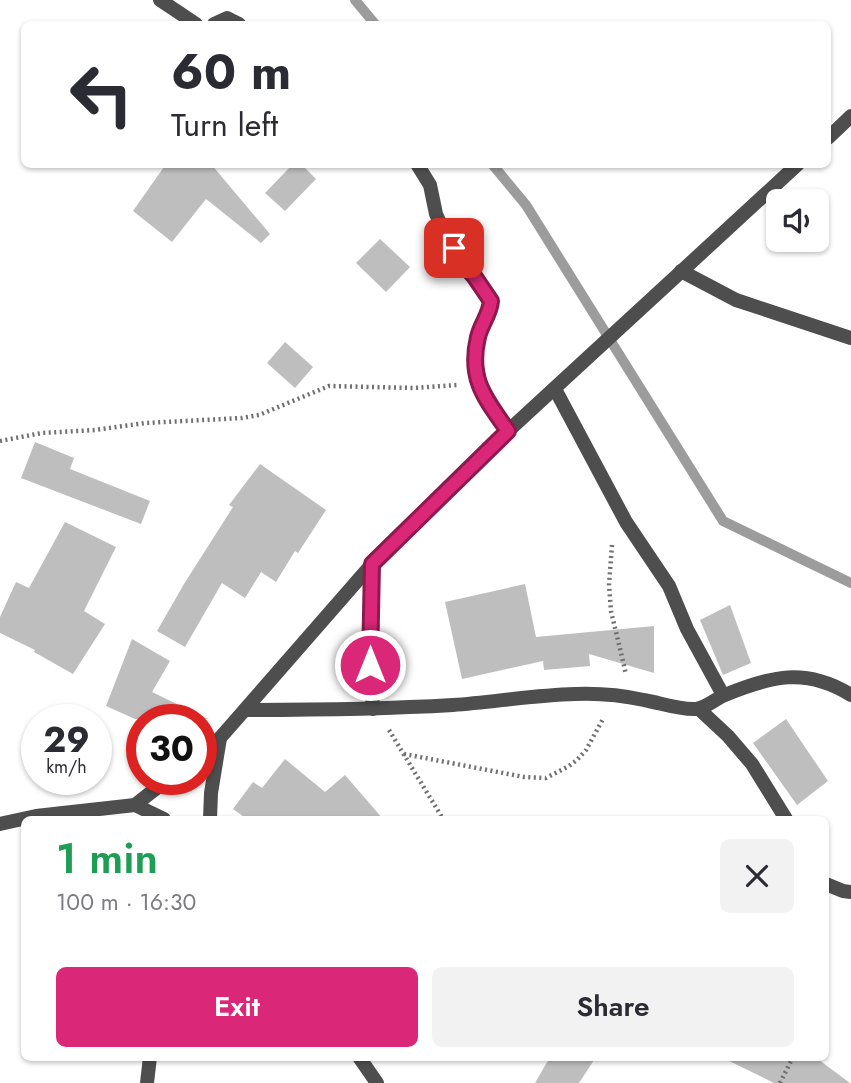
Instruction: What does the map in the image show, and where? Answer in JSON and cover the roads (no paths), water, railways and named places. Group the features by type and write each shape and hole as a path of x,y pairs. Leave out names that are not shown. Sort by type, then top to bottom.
{"street":[{"path":"160,0 192,21"},
{"path":"831,135 851,116"},
{"path":"419,168 430,185 436,215 444,232 463,264 491,301 479,335 476,376 478,385 508,431"},
{"path":"217,741 372,564 508,431 794,168"},
{"path":"681,271 736,300 851,338"},
{"path":"557,387 626,522 669,586 687,629 723,695"},
{"path":"372,564 370,665 373,709"},
{"path":"245,710 373,709 479,703 554,695 612,695 699,709 723,695 761,682 795,676 823,681 851,695"},
{"path":"699,709 729,736 752,764 784,816"},
{"path":"210,816 220,738"},
{"path":"36,816 135,805 148,795"},
{"path":"135,805 158,816"},
{"path":"0,824 21,819"},
{"path":"829,885 851,892"},
{"path":"147,1083 150,1061"},
{"path":"362,1061 377,1083"}],"waterway":[{"path":"355,0 372,21"},
{"path":"495,168 526,205 723,521 851,583"}]}
